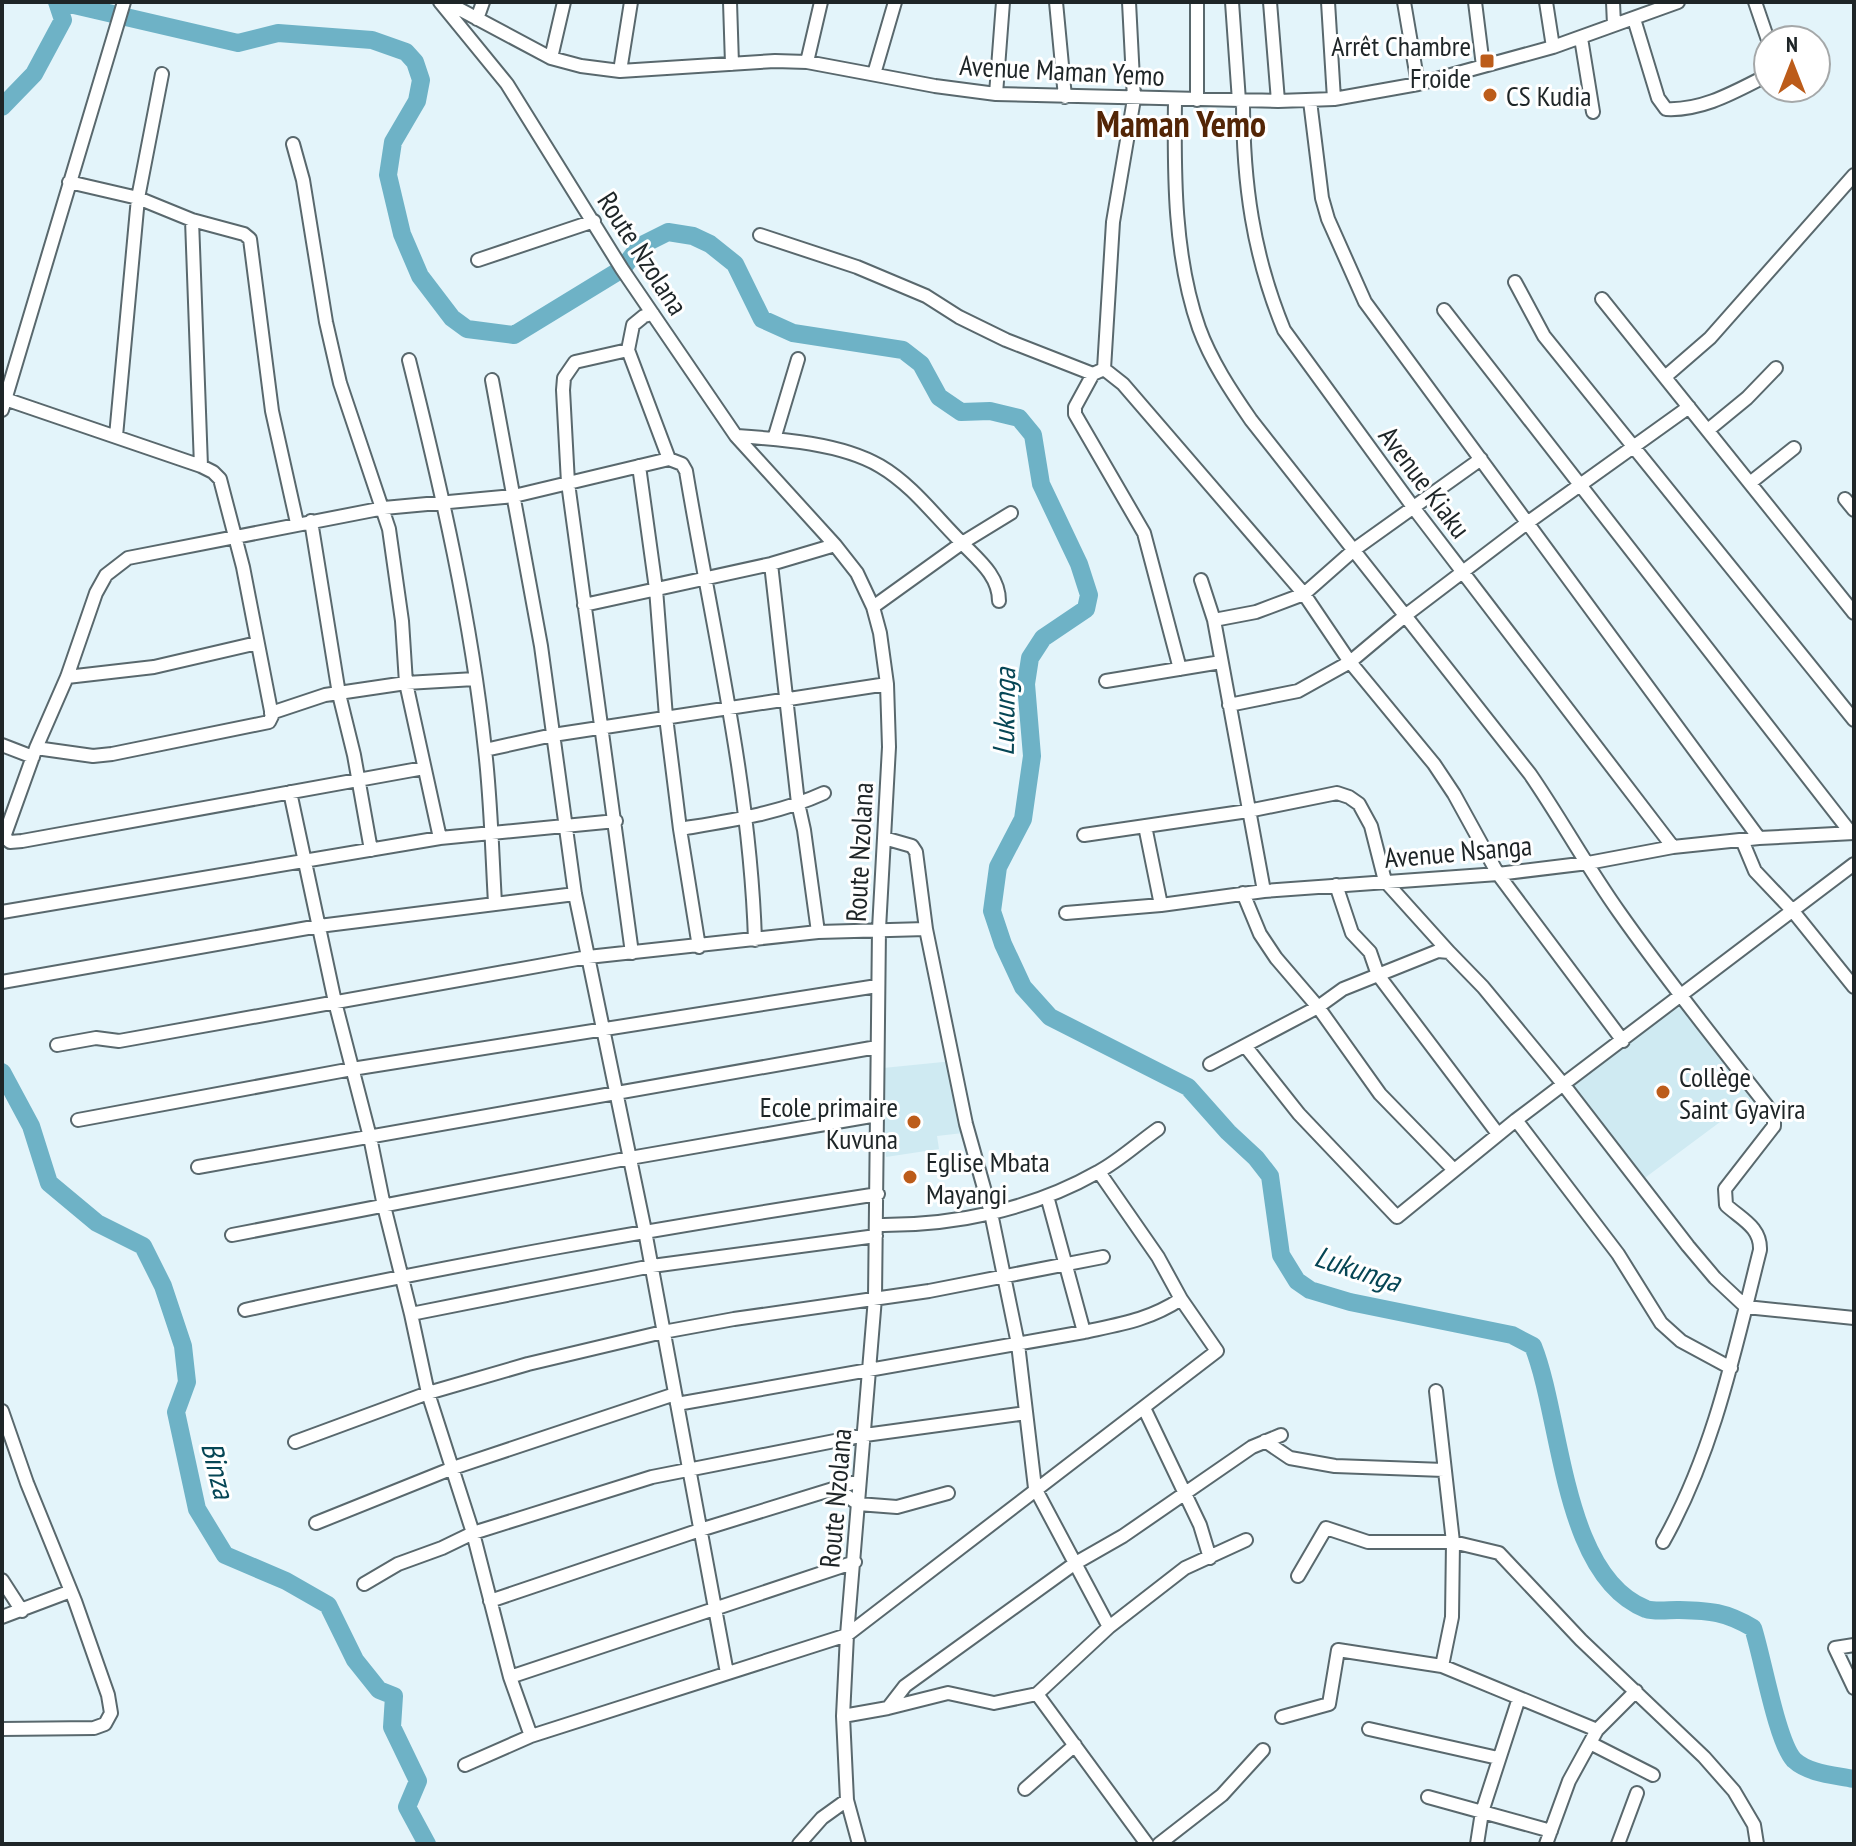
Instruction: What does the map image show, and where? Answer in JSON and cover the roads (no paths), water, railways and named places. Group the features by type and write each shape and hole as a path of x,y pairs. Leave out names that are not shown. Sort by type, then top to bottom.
{"street":[{"name":"Avenue Maman Yemo","path":"443,2 551,58 620,71 807,62 996,94 1241,101 1310,101 1380,93 1553,47 1678,2"},
{"name":"Route Nzolana","path":"443,2 507,84 634,287 736,436 857,573 873,607 885,657 889,747 877,986 875,1298 843,1716 847,1800 859,1844"},
{"path":"477,19 483,2"},
{"path":"551,58 564,2"},
{"path":"620,71 631,2"},
{"path":"730,2 732,64"},
{"path":"807,62 821,2"},
{"path":"874,74 895,2"},
{"path":"996,94 1003,2"},
{"path":"1056,2 1065,97"},
{"path":"1129,2 1134,99 1113,222 1098,372 1075,407 1075,414 1144,533 1180,669"},
{"path":"1197,2 1197,100"},
{"name":"Avenue Kiaku","path":"1232,2 1253,236 1284,330 1413,507 1673,847"},
{"path":"1270,2 1278,101"},
{"path":"1328,2 1334,99"},
{"path":"1404,2 1418,84"},
{"path":"1475,2 1483,66"},
{"path":"1546,2 1553,47"},
{"path":"1613,2 1614,25"},
{"path":"1755,2 1763,24"},
{"path":"2,745 35,753 93,756 272,719 243,567 220,479 201,466 116,436 4,405 124,4"},
{"path":"1634,19 1658,98 1666,109 1677,110 1715,102 1752,83"},
{"path":"1581,38 1593,112"},
{"path":"116,436 138,198 162,74"},
{"path":"1175,100 1177,194 1185,273 1200,331 1228,387 1530,774 1617,909 1679,996 1774,1118 1774,1126 1725,1189 1723,1198 1726,1205 1755,1230 1760,1239 1731,1368 1701,1462 1663,1542"},
{"path":"1310,101 1322,198 1328,219 1365,302 1759,838"},
{"path":"293,144 303,180 326,322 340,383 384,508 402,621 406,683 440,838"},
{"path":"1665,377 1710,338 1854,175"},
{"path":"69,182 138,198 192,220 244,234 252,246 272,411 297,523"},
{"path":"192,220 201,466"},
{"path":"478,260 594,221"},
{"path":"760,235 857,267 926,296 959,317 1006,340 1098,372 1123,384 1304,594 1350,662 1434,764 1498,874 1623,1041"},
{"path":"1515,282 1544,336 1854,720"},
{"path":"1602,299 1854,613"},
{"path":"1444,310 1853,833"},
{"path":"653,314 644,316 633,325 628,350 669,459"},
{"path":"628,350 575,362 564,378 564,421 568,483 632,953"},
{"path":"774,439 798,359"},
{"path":"409,360 445,502 475,679 485,750 495,903"},
{"path":"1708,430 1747,398 1776,368"},
{"path":"492,380 541,646 575,894 652,1266 727,1673"},
{"path":"1229,705 1298,691 1350,662 1527,523 1689,407"},
{"path":"736,436 834,449 879,465 924,504 993,577 999,590 999,601"},
{"path":"1750,483 1794,448"},
{"path":"424,768 22,841 4,840 96,593 106,575 128,558 384,508 514,496 669,459 682,464 686,471 729,707 753,877 755,940"},
{"path":"1214,620 1256,612 1304,594 1355,549 1481,459"},
{"path":"639,466 656,589 666,717 699,947"},
{"path":"1845,499 1854,510"},
{"path":"873,607 962,543 1011,513"},
{"path":"311,521 339,694 371,850"},
{"path":"584,605 771,564 835,545"},
{"path":"771,564 798,803 818,932"},
{"path":"1201,580 1214,620 1264,891"},
{"path":"67,677 154,667 257,643"},
{"path":"1106,681 1221,662"},
{"path":"271,713 313,698 406,683 475,679"},
{"path":"485,750 600,727 887,684"},
{"path":"290,792 335,1002 370,1137 428,1393 473,1533 510,1677 531,1736"},
{"path":"680,829 746,818 824,793"},
{"path":"1084,835 1248,811 1337,793 1349,797 1359,804 1371,826 1385,881 1483,987 1715,1278 1746,1307 1854,1318"},
{"path":"2,912 440,838 616,821"},
{"path":"1145,826 1161,905"},
{"name":"Avenue Nsanga","path":"1066,913 1161,905 1264,891 1498,874 1588,863 1673,847 1853,833"},
{"path":"884,838 912,846 916,852 926,929 966,1124 991,1213 1018,1344 1035,1488 1109,1627"},
{"path":"1742,840 1755,871 1792,910 1854,987"},
{"path":"1246,1047 1299,1114 1397,1217 1516,1120 1854,864"},
{"path":"1336,885 1352,933 1370,952 1378,975 1498,1134"},
{"path":"1243,893 1260,934 1294,981 1318,1007 1380,1094 1454,1170"},
{"path":"2,982 319,926 575,894"},
{"path":"57,1045 96,1038 119,1041 588,957 818,932 926,929"},
{"path":"1210,1064 1318,1007 1343,989 1438,951 1449,952"},
{"path":"78,1120 352,1069 877,986"},
{"path":"198,1167 877,1047"},
{"path":"232,1235 630,1158 877,1115"},
{"path":"1516,1120 1618,1254 1661,1323 1681,1341 1731,1368"},
{"path":"411,1314 652,1266 991,1213 1047,1196 1099,1172 1158,1129"},
{"path":"465,1765 531,1736 847,1635 1217,1351 1181,1299 1158,1257 1099,1172"},
{"path":"245,1310 400,1276 645,1231 878,1194"},
{"path":"1047,1196 1084,1332"},
{"path":"295,1442 428,1393 528,1364 663,1332 1004,1278 1103,1257"},
{"path":"316,1523 453,1468 676,1399 869,1370 1084,1332 1143,1320 1181,1299"},
{"path":"1436,1391 1453,1542 1452,1617 1442,1666"},
{"path":"1144,1408 1200,1525 1210,1558"},
{"path":"2,1411 27,1483 71,1591 108,1695 111,1713 105,1724 94,1728 2,1729"},
{"path":"364,1584 398,1564 473,1533 592,1495 688,1469 865,1435 1026,1413"},
{"path":"888,1708 905,1686 1074,1564 1123,1536 1252,1447 1281,1435"},
{"path":"1265,1441 1290,1458 1335,1466 1444,1470"},
{"path":"490,1601 700,1530 859,1481"},
{"path":"836,1488 858,1504 897,1507 948,1493"},
{"path":"1298,1576 1326,1528 1368,1542 1453,1542 1499,1553 1581,1640 1704,1757 1734,1791 1754,1825 1757,1844"},
{"path":"843,1716 948,1693 994,1703 1037,1694 1109,1627 1185,1568 1246,1540"},
{"path":"510,1677 855,1562"},
{"path":"2,1580 22,1611"},
{"path":"2,1617 71,1591"},
{"path":"1854,1645 1835,1648 1854,1688"},
{"path":"1282,1717 1329,1704 1338,1650 1442,1666 1597,1730"},
{"path":"1428,1797 1482,1812 1549,1838 1569,1781 1597,1730 1636,1691"},
{"path":"1037,1694 1147,1844"},
{"path":"1477,1844 1482,1812 1519,1698"},
{"path":"1369,1729 1498,1758"},
{"path":"1590,1743 1653,1775"},
{"path":"1025,1789 1075,1745"},
{"path":"1159,1844 1222,1795 1263,1750"},
{"path":"1618,1844 1637,1793"},
{"path":"799,1844 822,1818 847,1800"}],"waterway":[{"name":"Binza","path":"2,107 34,74 63,20 57,2"},
{"name":"Lukunga","path":"61,2 238,43 278,33 372,40 406,52 415,62 421,80 417,101 393,142 388,175 402,234 420,276 452,318 467,329 514,335 622,269 640,246 668,232 693,236 710,244 735,264 762,319 793,333 903,350 921,364 939,397 961,412 990,411 1019,418 1033,435 1041,484 1079,564 1089,595 1086,609 1043,638 1030,658 1026,684 1032,756 1023,819 998,867 992,911 1023,987 1050,1017 1188,1087 1256,1158 1270,1176 1281,1255 1297,1281 1310,1290 1350,1302 1512,1335 1533,1346 1569,1492 1581,1530 1597,1564 1618,1591 1646,1609 1716,1613 1753,1628 1776,1717 1794,1760 1815,1771 1854,1779"},
{"name":"Binza","path":"2,1072 31,1126 49,1183 97,1223 143,1246 163,1286 183,1346 187,1382 176,1412 197,1509 225,1555 286,1581 328,1605 355,1660 379,1690 394,1696 392,1727 418,1781 407,1807 427,1844"}],"place":[{"name":"Arrêt Chambre Froide","path":"1487,61"},
{"name":"CS Kudia","path":"1490,95"},
{"name":"Collège Saint Gyavira","path":"1663,1092"},
{"name":"Ecole primaire Kuvuna","path":"914,1122"},
{"name":"Eglise Mbata Mayangi","path":"910,1177"}],"district":[{"name":"Maman Yemo","path":"1181,123"}]}
